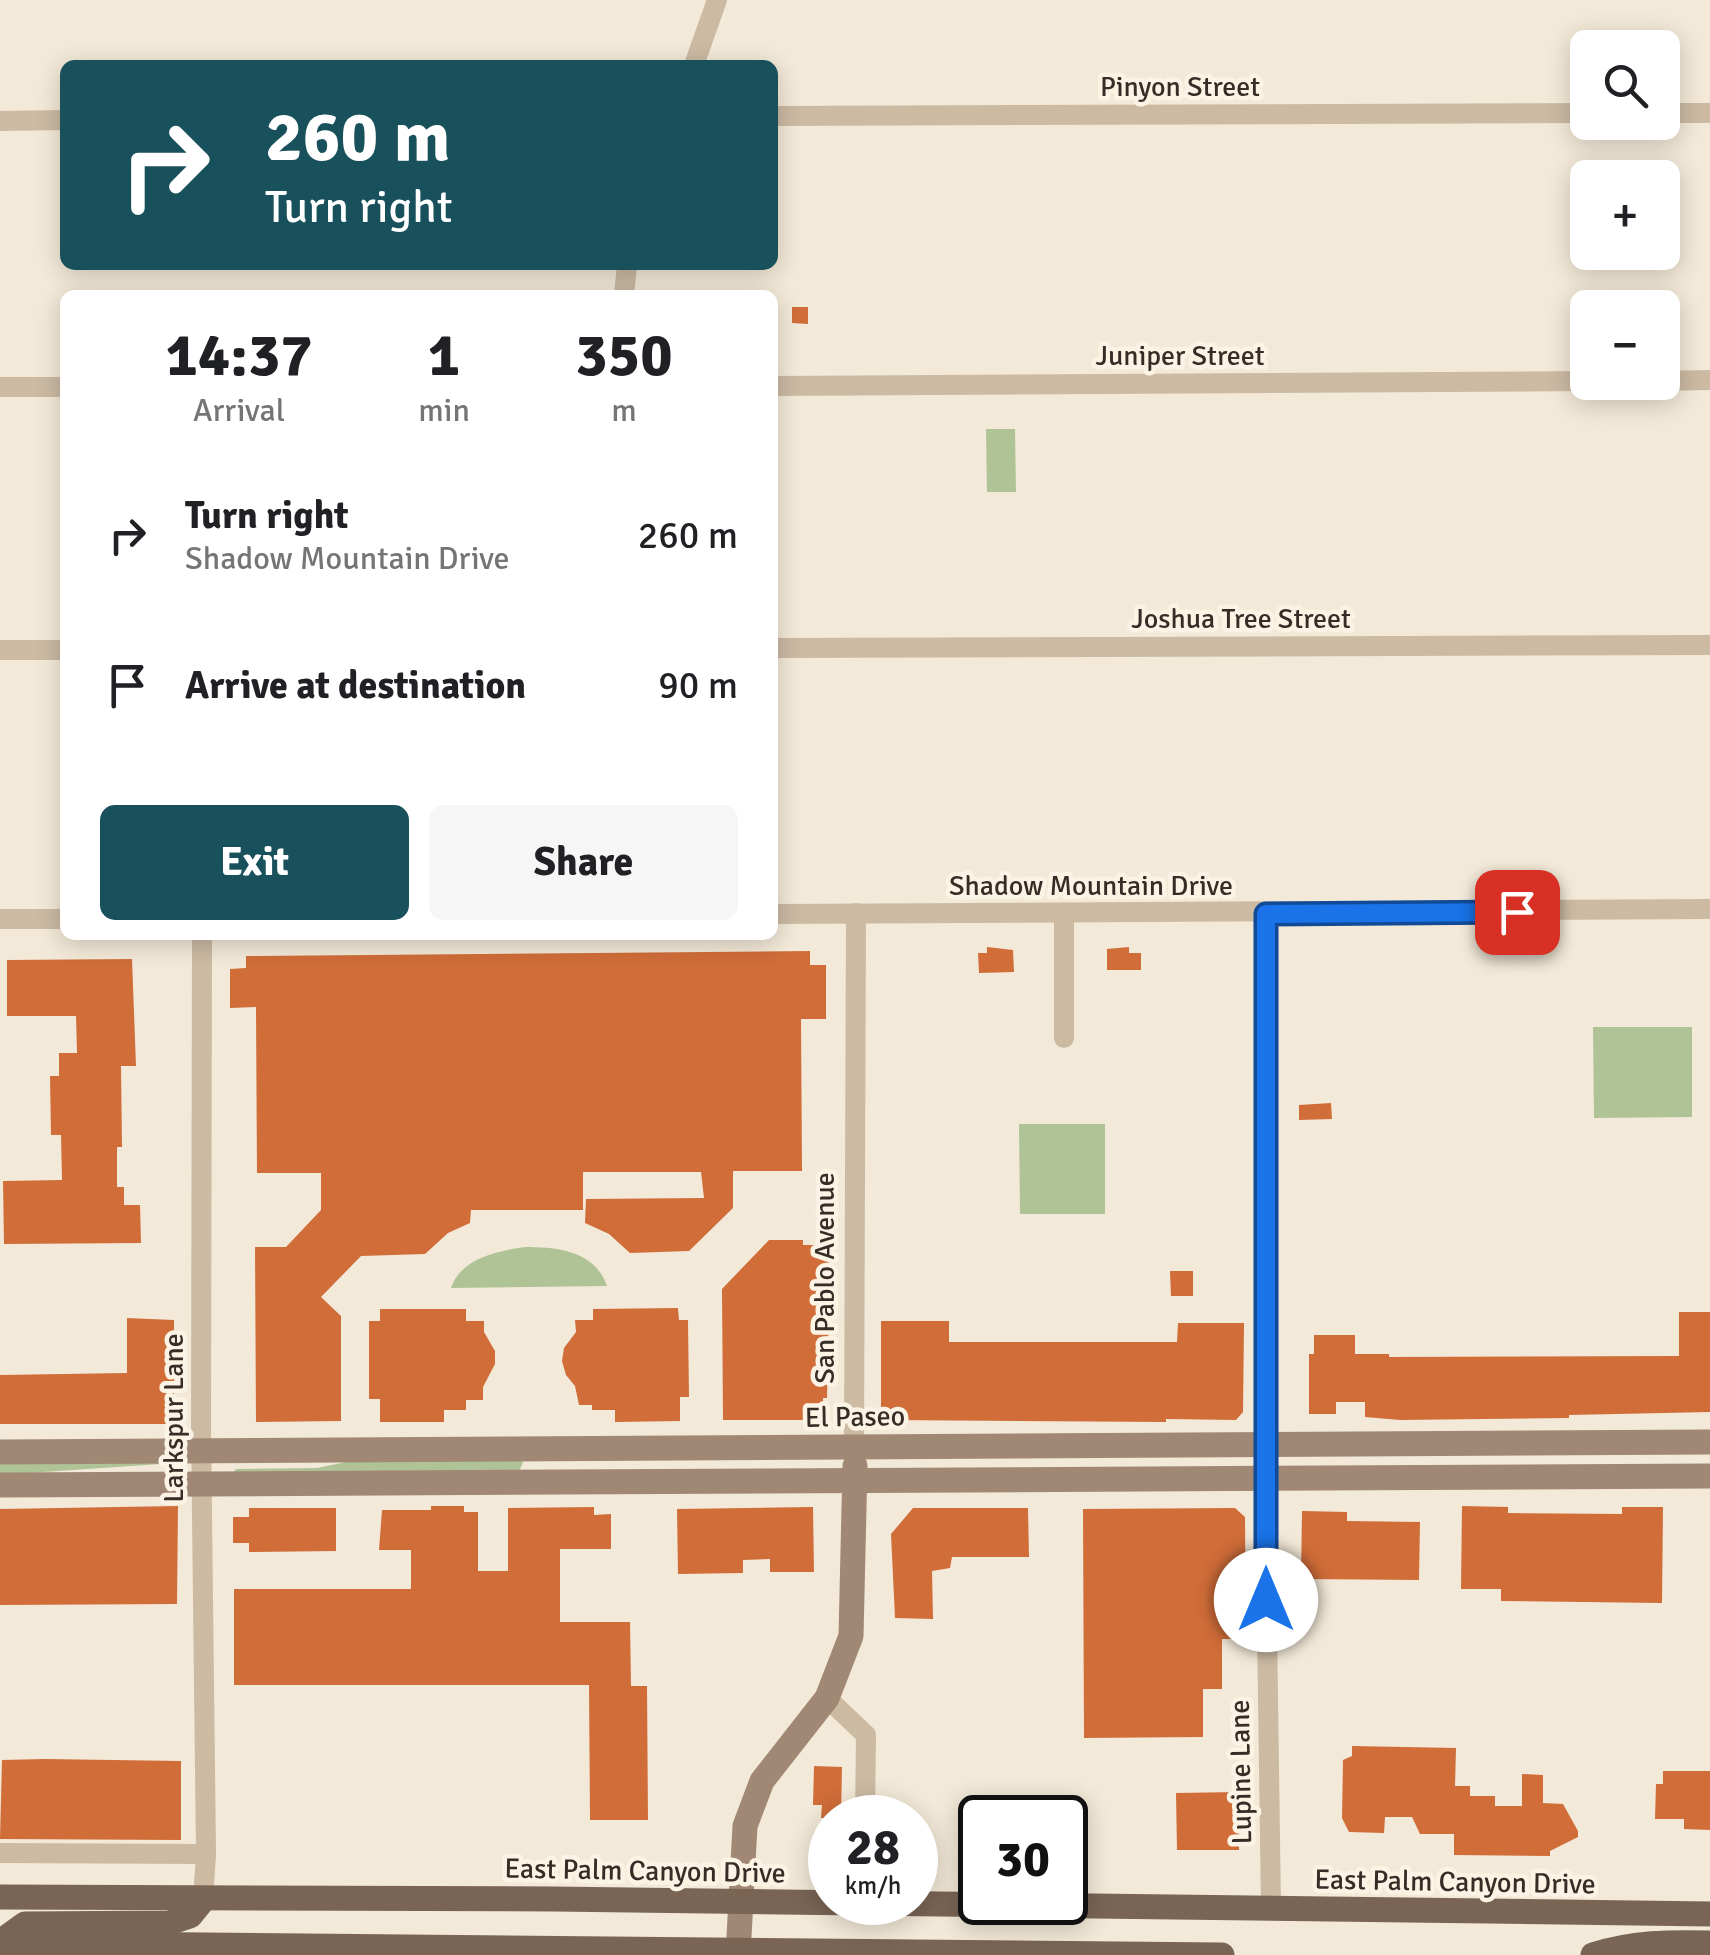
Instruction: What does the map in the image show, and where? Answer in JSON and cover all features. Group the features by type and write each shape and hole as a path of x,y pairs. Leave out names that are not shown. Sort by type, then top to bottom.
{"main road":[{"name":"East Palm Canyon Drive","path":"0,1897 554,1899 1710,1914"},
{"path":"0,1942 25,1924 180,1920 190,1916 203,1900"},
{"path":"0,1942 740,1954 1222,1955"},
{"path":"1593,1955 1648,1942 1710,1943"}],"street":[{"path":"696,60 718,0"},
{"name":"Pinyon Street","path":"778,116 1570,113"},
{"path":"1680,113 1710,113"},
{"path":"0,121 60,120"},
{"path":"1680,381 1710,380"},
{"name":"Juniper Street","path":"778,386 1570,381"},
{"path":"0,387 60,387"},
{"name":"Joshua Tree Street","path":"778,648 1710,645"},
{"path":"0,650 60,650"},
{"name":"Shadow Mountain Drive","path":"778,914 1710,909"},
{"name":"San Pablo Avenue","path":"740,1954 744,1826 762,1780 827,1698 850,1636 855,1478 856,914"},
{"path":"1064,914 1064,1038"},
{"name":"Lupine Lane","path":"1266,914 1265,1478 1271,1909"},
{"path":"0,919 60,919"},
{"name":"Larkspur Lane","path":"202,940 201,1483 206,1854 203,1900"},
{"name":"El Paseo","path":"0,1452 1710,1442"},
{"path":"526,1449 537,1465 529,1481"},
{"path":"572,1449 558,1464 560,1472 572,1480"},
{"path":"226,1464 323,1464 375,1450"},
{"path":"0,1485 1710,1476"},
{"path":"827,1698 866,1735 866,1795"},
{"path":"0,1853 206,1854"}],"green space":[{"path":"986,429 1015,429 1016,492 987,492"},
{"path":"1593,1027 1692,1027 1692,1117 1594,1118"},
{"path":"1019,1124 1105,1124 1105,1214 1020,1214"},
{"path":"525,1247 574,1253 594,1265 607,1286 451,1288 471,1263"},
{"path":"351,1461 523,1462 519,1472 233,1473 236,1469 317,1468"},
{"path":"0,1462 175,1463 0,1475"}],"building":[{"path":"792,307 808,307 808,324 792,323"},
{"path":"987,947 1013,950 1014,972 979,973 978,953 987,953"},
{"path":"1129,947 1129,953 1141,953 1141,970 1107,970 1107,949"},
{"path":"810,951 810,965 826,965 826,1019 801,1019 802,1171 733,1171 733,1208 689,1251 630,1253 609,1234 585,1223 586,1199 704,1198 701,1172 583,1172 583,1210 471,1210 470,1223 448,1233 425,1254 361,1256 321,1297 341,1316 341,1421 256,1422 255,1247 286,1247 321,1210 321,1173 257,1173 256,1007 230,1008 230,969 246,968 246,956"},
{"path":"132,959 136,1066 121,1066 122,1147 117,1147 117,1187 124,1187 124,1205 140,1205 141,1243 4,1244 3,1181 62,1180 61,1135 51,1135 50,1076 59,1076 59,1053 77,1053 76,1016 7,1016 7,960"},
{"path":"1331,1103 1332,1119 1299,1120 1299,1105"},
{"path":"769,1240 830,1245 827,1398 823,1398 823,1411 817,1417 804,1420 723,1420 722,1289"},
{"path":"1170,1271 1193,1271 1193,1296 1171,1296"},
{"path":"678,1308 679,1320 688,1320 689,1397 680,1397 680,1421 615,1422 615,1410 592,1410 592,1405 579,1405 575,1386 562,1361 564,1348 576,1332 575,1320 593,1320 593,1309"},
{"path":"380,1309 466,1309 466,1321 484,1321 484,1332 495,1351 495,1364 483,1387 483,1400 466,1400 466,1410 444,1410 444,1422 380,1422 380,1399 369,1399 369,1321 380,1321"},
{"path":"1679,1312 1710,1312 1710,1412 1400,1420 1365,1417 1365,1402 1336,1402 1336,1414 1309,1414 1309,1354 1314,1354 1314,1335 1355,1335 1355,1354 1389,1357 1679,1356"},
{"path":"127,1318 174,1320 174,1424 0,1424 0,1375 127,1373"},
{"path":"881,1321 949,1321 949,1342 1177,1342 1178,1323 1244,1323 1243,1412 1236,1420 1166,1422 889,1420 881,1413"},
{"path":"178,1506 177,1604 0,1605 0,1509"},
{"path":"431,1506 464,1506 464,1512 478,1512 478,1571 508,1571 508,1508 594,1507 594,1515 611,1514 611,1549 560,1549 560,1622 630,1622 631,1686 647,1686 648,1820 590,1820 589,1685 234,1685 234,1589 411,1589 411,1550 379,1550 382,1510 431,1510"},
{"path":"1462,1506 1508,1507 1508,1513 1622,1514 1622,1507 1663,1507 1662,1603 1501,1601 1501,1589 1461,1589"},
{"path":"813,1507 814,1572 770,1572 770,1559 743,1560 743,1573 678,1574 677,1509"},
{"path":"249,1508 336,1508 336,1551 249,1552 249,1543 233,1543 233,1517 249,1517"},
{"path":"913,1508 1028,1508 1029,1557 952,1557 950,1568 932,1571 933,1619 895,1618 891,1534"},
{"path":"1235,1508 1245,1517 1246,1639 1222,1639 1222,1689 1203,1689 1203,1737 1084,1738 1083,1509"},
{"path":"1302,1511 1347,1512 1347,1521 1420,1522 1419,1580 1301,1579"},
{"path":"1352,1746 1456,1748 1455,1786 1470,1786 1470,1796 1495,1796 1495,1806 1522,1806 1522,1774 1543,1775 1543,1803 1563,1804 1578,1837 1550,1851 1550,1856 1454,1855 1454,1834 1420,1834 1412,1817 1385,1817 1384,1833 1349,1832 1342,1818 1343,1760 1352,1756"},
{"path":"2,1760 181,1761 181,1840 0,1839"},
{"path":"814,1766 842,1767 841,1795 813,1795"},
{"path":"1663,1771 1710,1771 1710,1830 1684,1829 1684,1819 1655,1819 1656,1784 1663,1784"},
{"path":"1239,1792 1239,1850 1177,1850 1176,1793"}],"route":[{"path":"1266,1600 1266,914 1517,912"}]}
